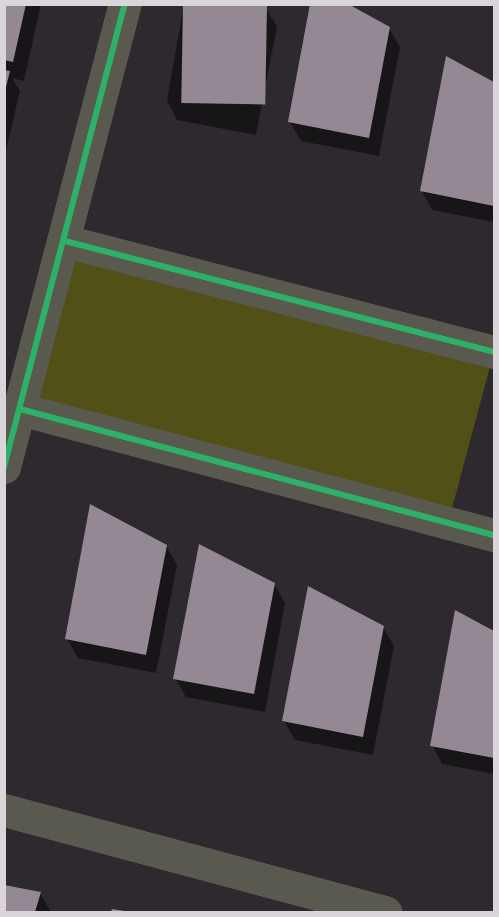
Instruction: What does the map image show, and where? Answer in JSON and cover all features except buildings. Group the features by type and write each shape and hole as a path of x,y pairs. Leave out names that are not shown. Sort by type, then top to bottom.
{"street":[{"path":"4,467 65,241 124,4"},
{"path":"65,241 495,352"},
{"path":"20,409 495,535"},
{"path":"4,810 386,912"}],"shaded area":[{"path":"65,241 493,356 448,524 20,409"}],"cycle path":[{"path":"4,467 125,4"},
{"path":"65,241 494,352"},
{"path":"20,409 494,535"}]}
